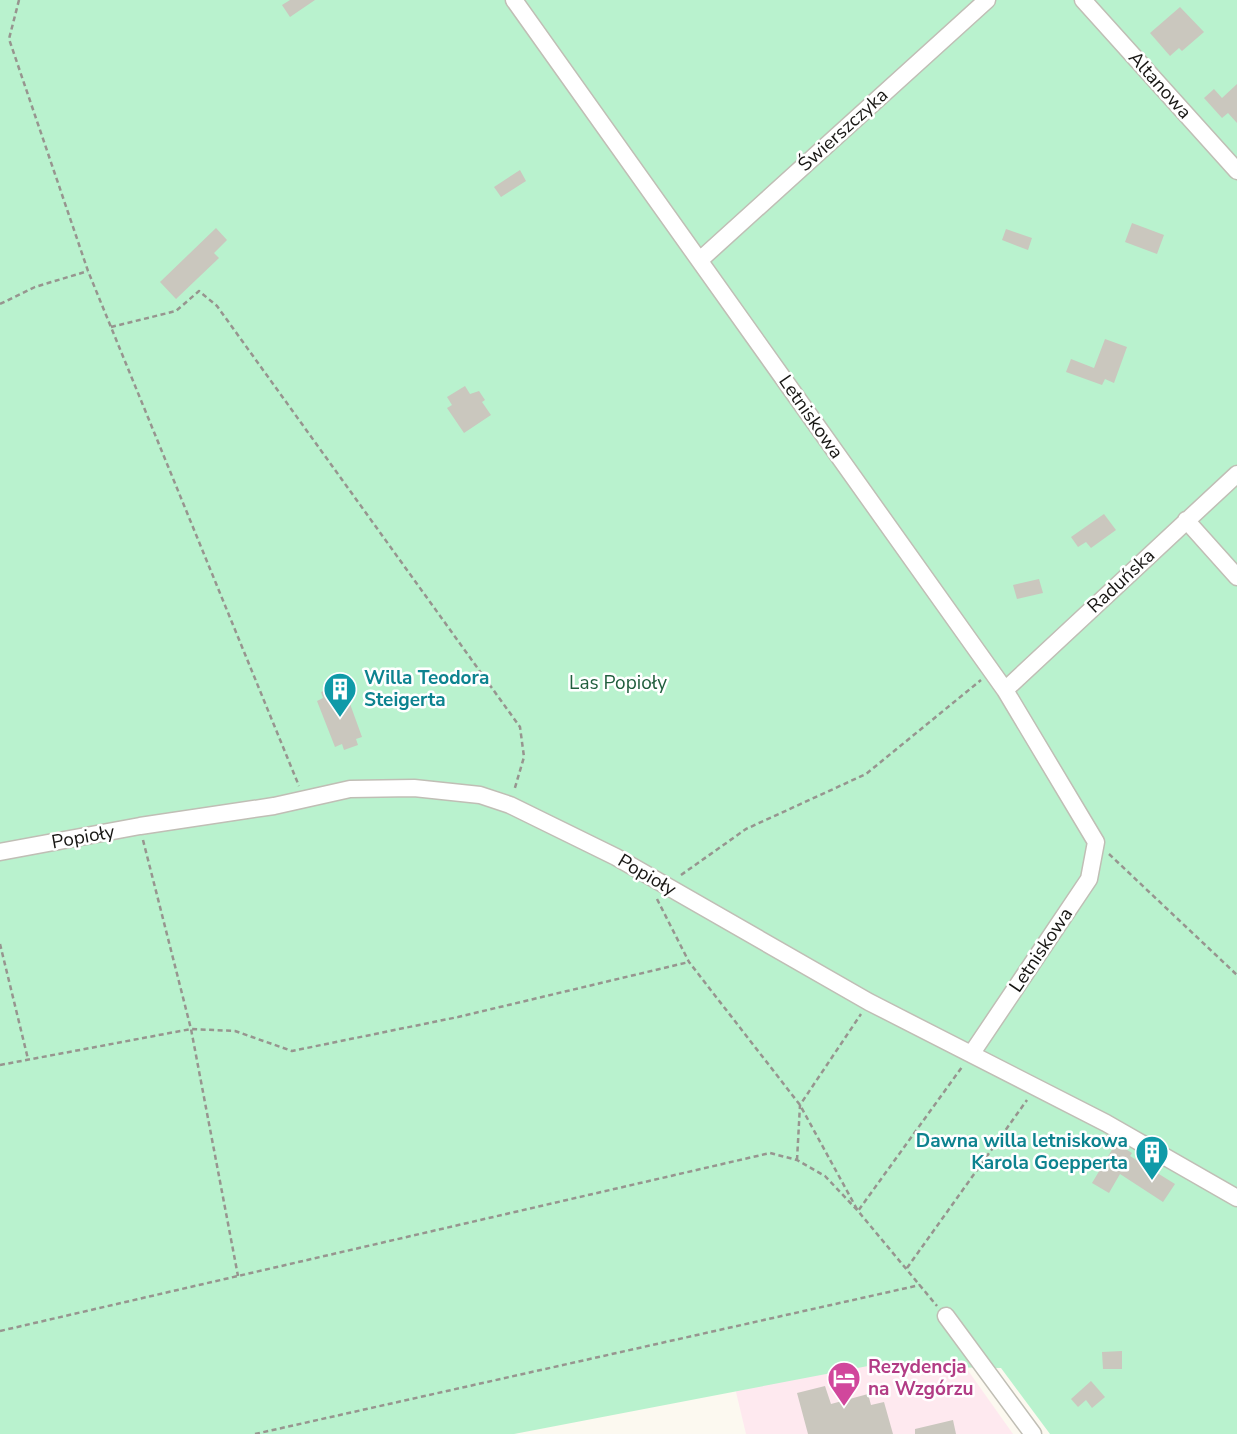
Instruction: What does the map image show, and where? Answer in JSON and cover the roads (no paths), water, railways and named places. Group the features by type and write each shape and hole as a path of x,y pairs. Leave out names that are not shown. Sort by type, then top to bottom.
{"street":[{"name":"Letniskowa","path":"514,0 992,671 1096,842 1089,879 972,1053"},
{"name":"Świerszczyka","path":"700,260 987,0"},
{"name":"Altanowa","path":"1083,0 1237,171"},
{"name":"Raduńska","path":"1005,690 1237,474"},
{"path":"1185,520 1237,577"},
{"name":"Popioły","path":"0,852 140,826 261,808 350,789 414,788 480,795 510,804 616,857 869,1002 1106,1123 1237,1198"},
{"path":"946,1316 1033,1434"}],"place":[{"name":"Willa Teodora Steigerta","path":"340,719"},
{"name":"Dawna willa letniskowa Karola Goepperta","path":"1152,1182"},
{"name":"Rezydencja na Wzgórzu","path":"844,1408"}],"park label":[{"name":"Las Popioły","path":"618,683"}]}
